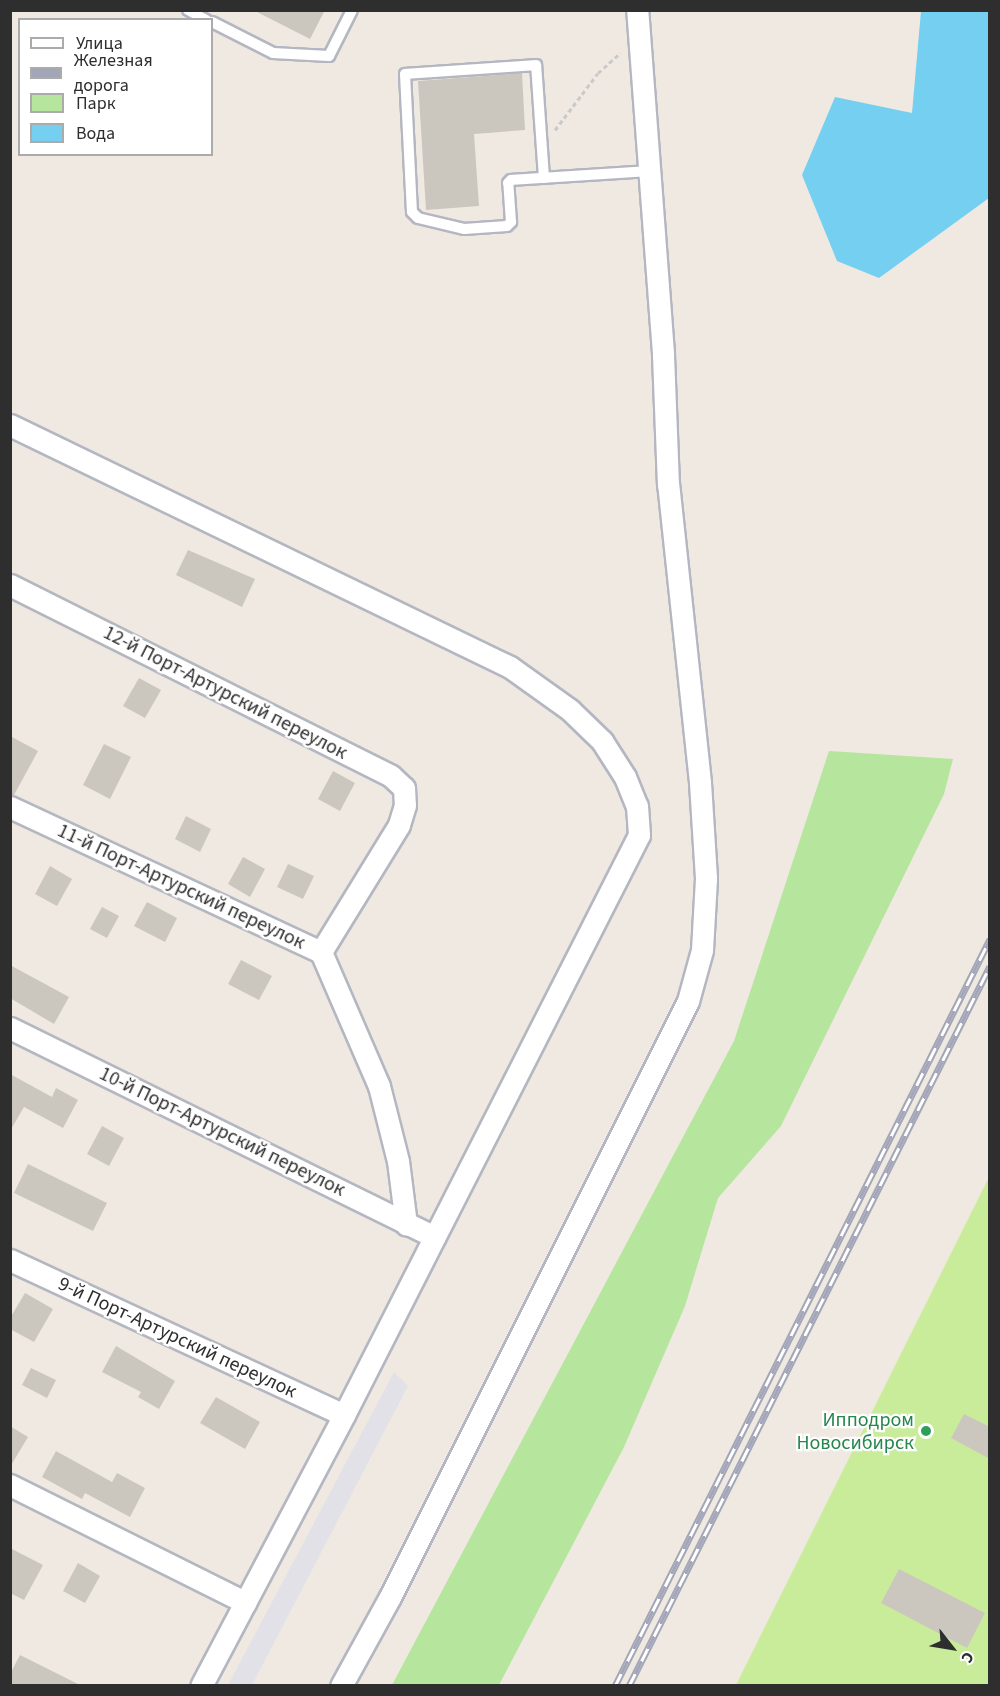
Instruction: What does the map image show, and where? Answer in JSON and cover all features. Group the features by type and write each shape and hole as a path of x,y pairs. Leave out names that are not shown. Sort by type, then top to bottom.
{"street":[{"path":"341,1686 390,1597 518,1342 688,1001 698,974 706,920 706,878 700,782 668,485 663,352 637,10"},
{"path":"10,425 510,667 570,710 602,741 626,777 637,806 639,835 344,1415 201,1686"},
{"name":"12-й Порт-Артурский переулок","path":"10,585 391,776 404,788 405,805 399,825 321,952"},
{"name":"11-й Порт-Артурский переулок","path":"10,807 321,952 380,1086 398,1161 406,1224"},
{"name":"10-й Порт-Артурский переулок","path":"10,1028 434,1237"},
{"name":"9-й Порт-Артурский переулок","path":"10,1260 344,1415"},
{"path":"10,1485 245,1602"}],"lane":[{"path":"188,10 202,18"},
{"path":"213,23 273,53 329,56 352,10"},
{"path":"544,177 536,65 405,74 414,216 464,229 507,226 511,222 509,181 649,171"}],"path":[{"path":"542,148 598,73 628,45"}],"shaded area":[{"path":"394,1372 408,1386 252,1685 228,1685"}],"green space":[{"path":"829,751 953,759 944,794 781,1126 718,1198 685,1306 624,1447 499,1685 392,1685 734,1041"},
{"name":"Ипподром Новосибирск","path":"989,1177 989,1685 736,1685"}],"water":[{"path":"921,11 989,11 989,198 879,278 837,261 802,175 835,97 912,113"}],"building":[{"path":"253,10 325,10 310,39"},
{"path":"522,73 525,130 474,134 479,206 426,210 418,81"},
{"path":"188,550 255,579 242,607 176,575"},
{"path":"139,678 161,690 145,718 123,706"},
{"path":"10,736 38,751 14,795 10,795"},
{"path":"104,744 131,757 110,799 83,785"},
{"path":"333,771 355,783 340,811 318,799"},
{"path":"186,816 211,829 200,852 175,839"},
{"path":"243,857 265,869 250,897 228,884"},
{"path":"288,864 314,876 303,899 277,887"},
{"path":"50,866 72,879 57,906 35,894"},
{"path":"147,902 177,918 165,942 134,926"},
{"path":"102,907 119,916 107,938 90,929"},
{"path":"241,960 272,976 259,1000 228,984"},
{"path":"10,965 69,997 54,1024 10,998"},
{"path":"10,1074 52,1097 56,1088 78,1100 63,1128 24,1107 10,1131"},
{"path":"102,1126 124,1138 109,1166 87,1154"},
{"path":"28,1164 107,1203 93,1231 14,1193"},
{"path":"25,1293 53,1309 34,1342 10,1329 10,1318"},
{"path":"116,1346 175,1381 159,1409 138,1397 141,1392 102,1372"},
{"path":"31,1368 56,1380 47,1398 22,1385"},
{"path":"216,1397 260,1422 245,1449 200,1423"},
{"path":"964,1414 990,1427 990,1459 951,1438"},
{"path":"10,1426 28,1437 10,1467"},
{"path":"56,1451 112,1482 117,1473 145,1488 130,1517 85,1493 82,1499 42,1477"},
{"path":"10,1548 43,1565 24,1600 10,1593"},
{"path":"78,1563 100,1576 85,1603 63,1591"},
{"path":"899,1569 985,1613 967,1648 881,1603"},
{"path":"20,1655 82,1686 10,1686 10,1674"}],"railway":[{"path":"615,1686 990,939"},
{"path":"629,1686 990,966"}],"place":[{"name":"Ипподром Новосибирск","path":"926,1431"}]}
